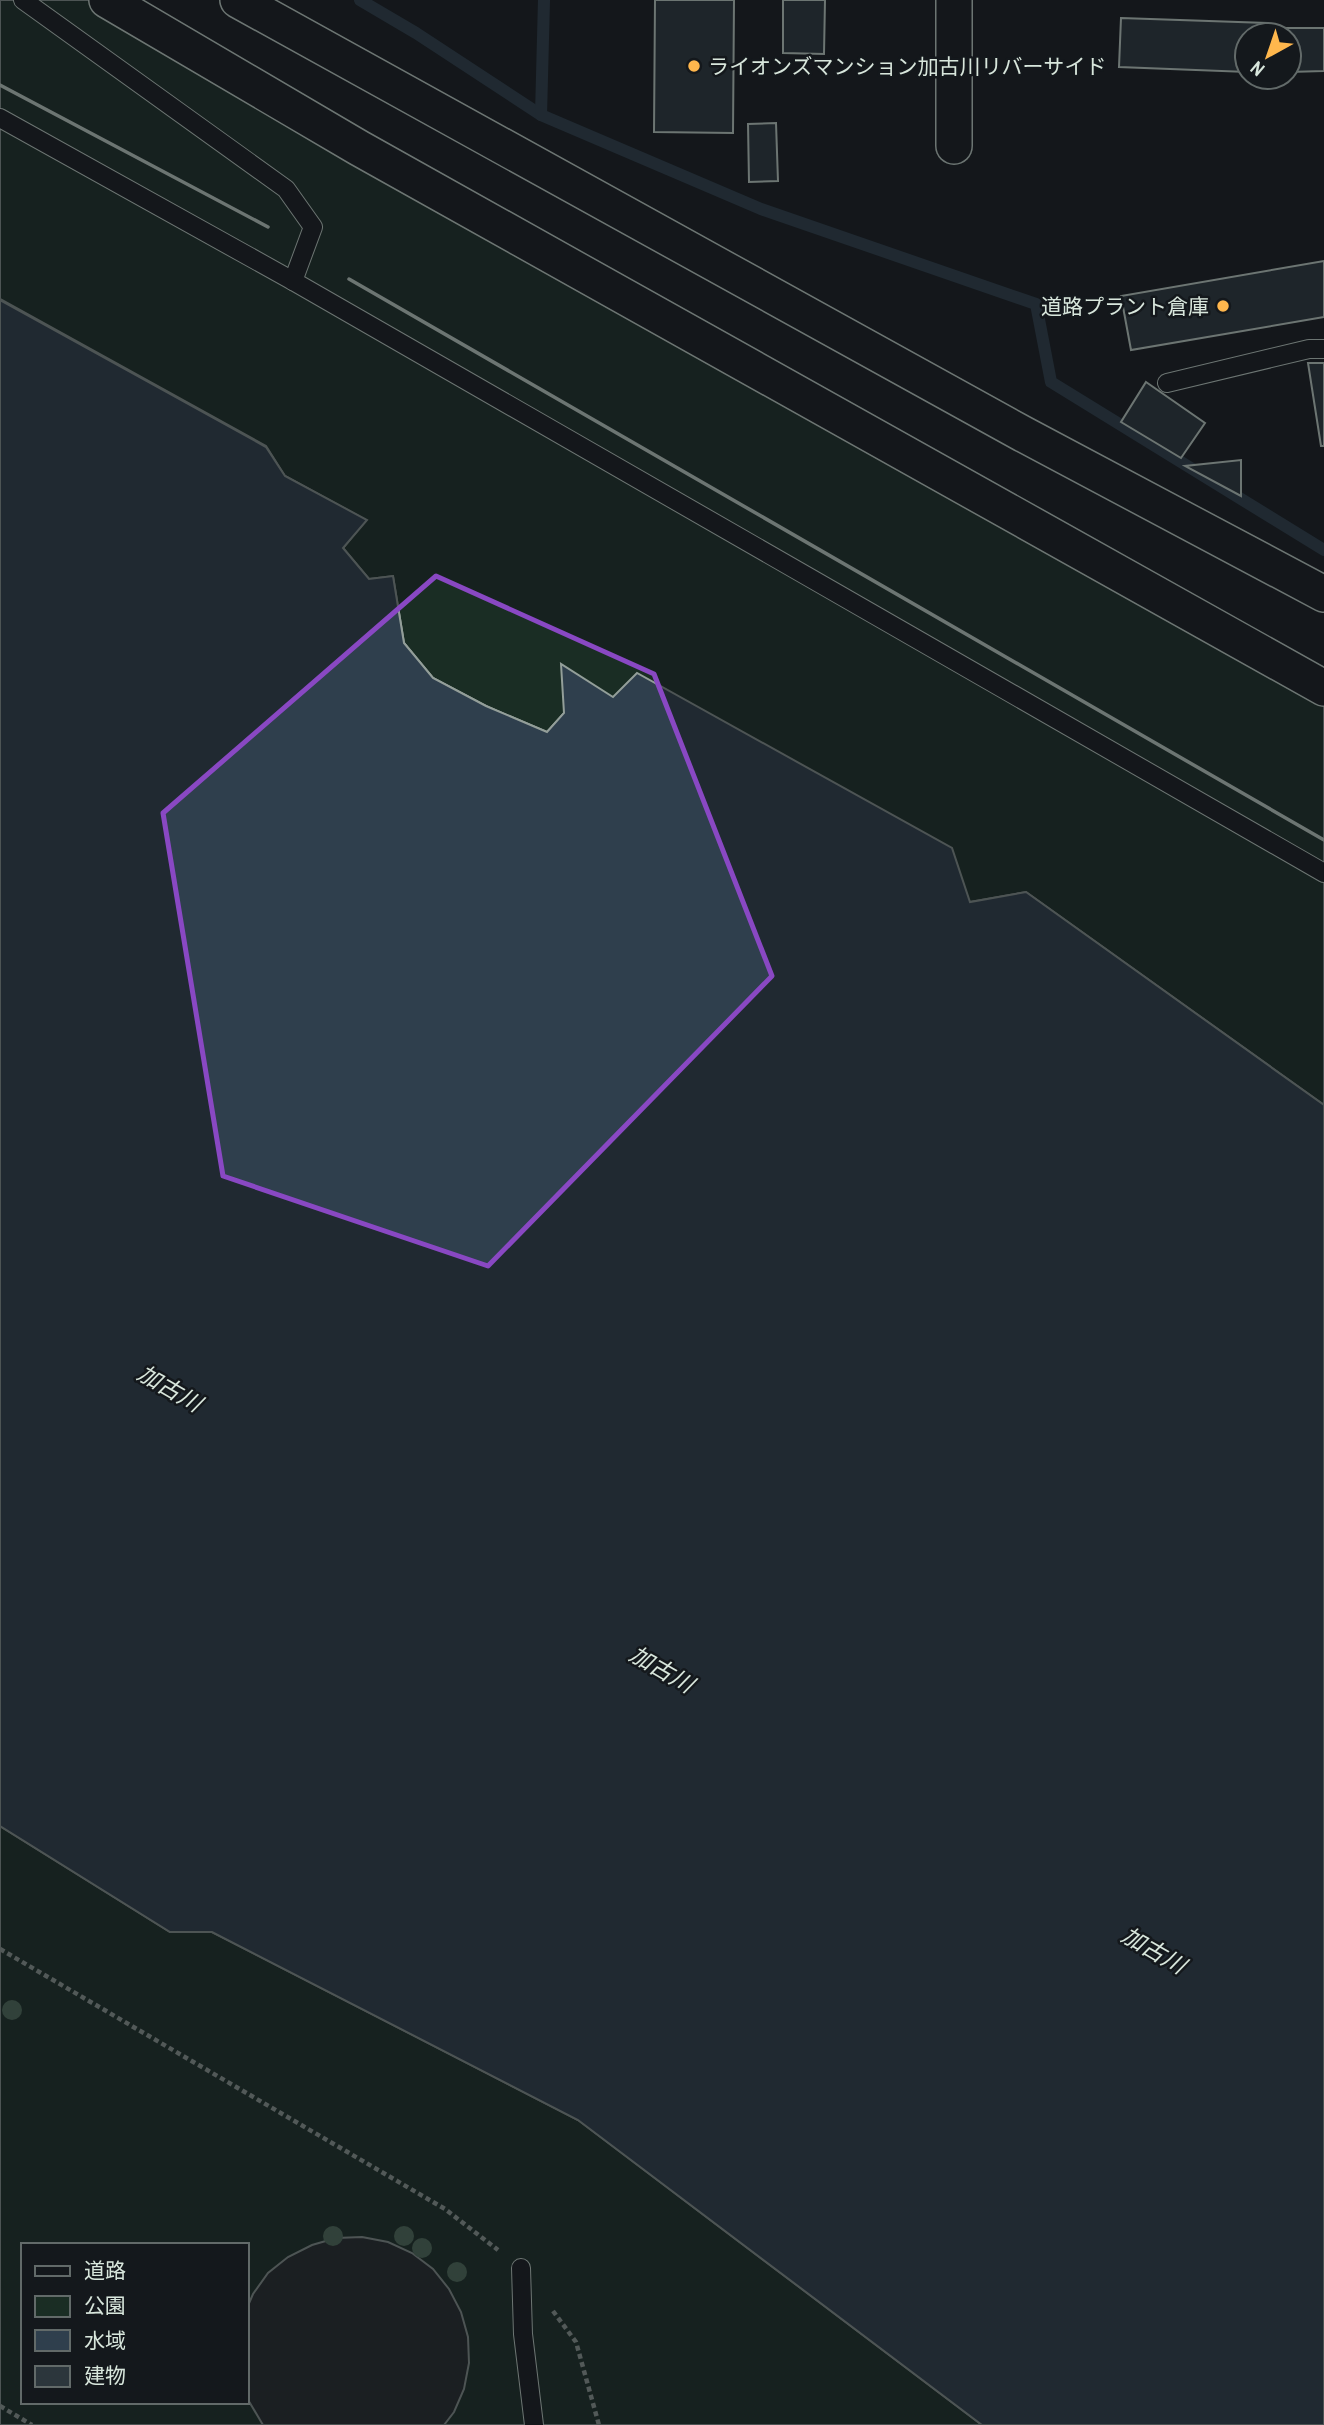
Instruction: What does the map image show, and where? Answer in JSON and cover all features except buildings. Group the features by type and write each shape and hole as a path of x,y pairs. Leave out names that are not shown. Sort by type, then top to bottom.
{"street":[{"path":"107,0 359,148 1324,688"},
{"path":"238,0 1023,434 1324,594"},
{"path":"954,0 954,146"}],"lane":[{"path":"23,0 286,189 313,227 293,281"},
{"path":"0,118 293,281 1324,873"},
{"path":"1167,383 1309,349 1324,349"},
{"path":"521,2268 523,2334 534,2425"}],"path":[{"path":"0,1950 445,2209 521,2268 576,2342 598,2425"},
{"path":"0,2406 32,2425"}],"highlighted area":[{"path":"436,576 654,674 772,976 488,1266 223,1176 163,813"}],"green space":[{"path":"0,0 97,0 1324,697 1324,1105 1026,892 970,902 613,698 564,713 547,732 486,706 433,678 404,643 393,576 369,579 343,548 366,520 285,476 266,446 0,299"},
{"path":"0,1826 170,1932 212,1932 578,2120 982,2425 0,2425"}],"shaded area":[{"path":"362,2237 388,2242 412,2253 433,2269 449,2289 461,2312 468,2337 469,2363 464,2389 454,2412 444,2425 263,2425 248,2400 248,2306 253,2294 268,2273 288,2257 312,2245 336,2238"}],"water":[{"name":"加古川","path":"0,300 266,447 285,476 367,520 343,548 369,579 393,576 404,643 433,678 486,706 547,732 564,713 561,664 613,697 637,673 952,848 970,902 1026,892 1324,1105 1324,2425 982,2425 578,2120 212,1932 170,1932 0,1826"}],"waterway":[{"path":"360,0 416,33 541,115"},
{"path":"544,0 541,115 761,209 1036,304 1051,382 1324,550"}],"wall":[{"path":"0,85 268,227"},
{"path":"349,279 1324,840"}],"place":[{"name":"ライオンズマンション加古川リバーサイド","path":"694,66"},
{"name":"道路プラント倉庫","path":"1223,306"}]}
